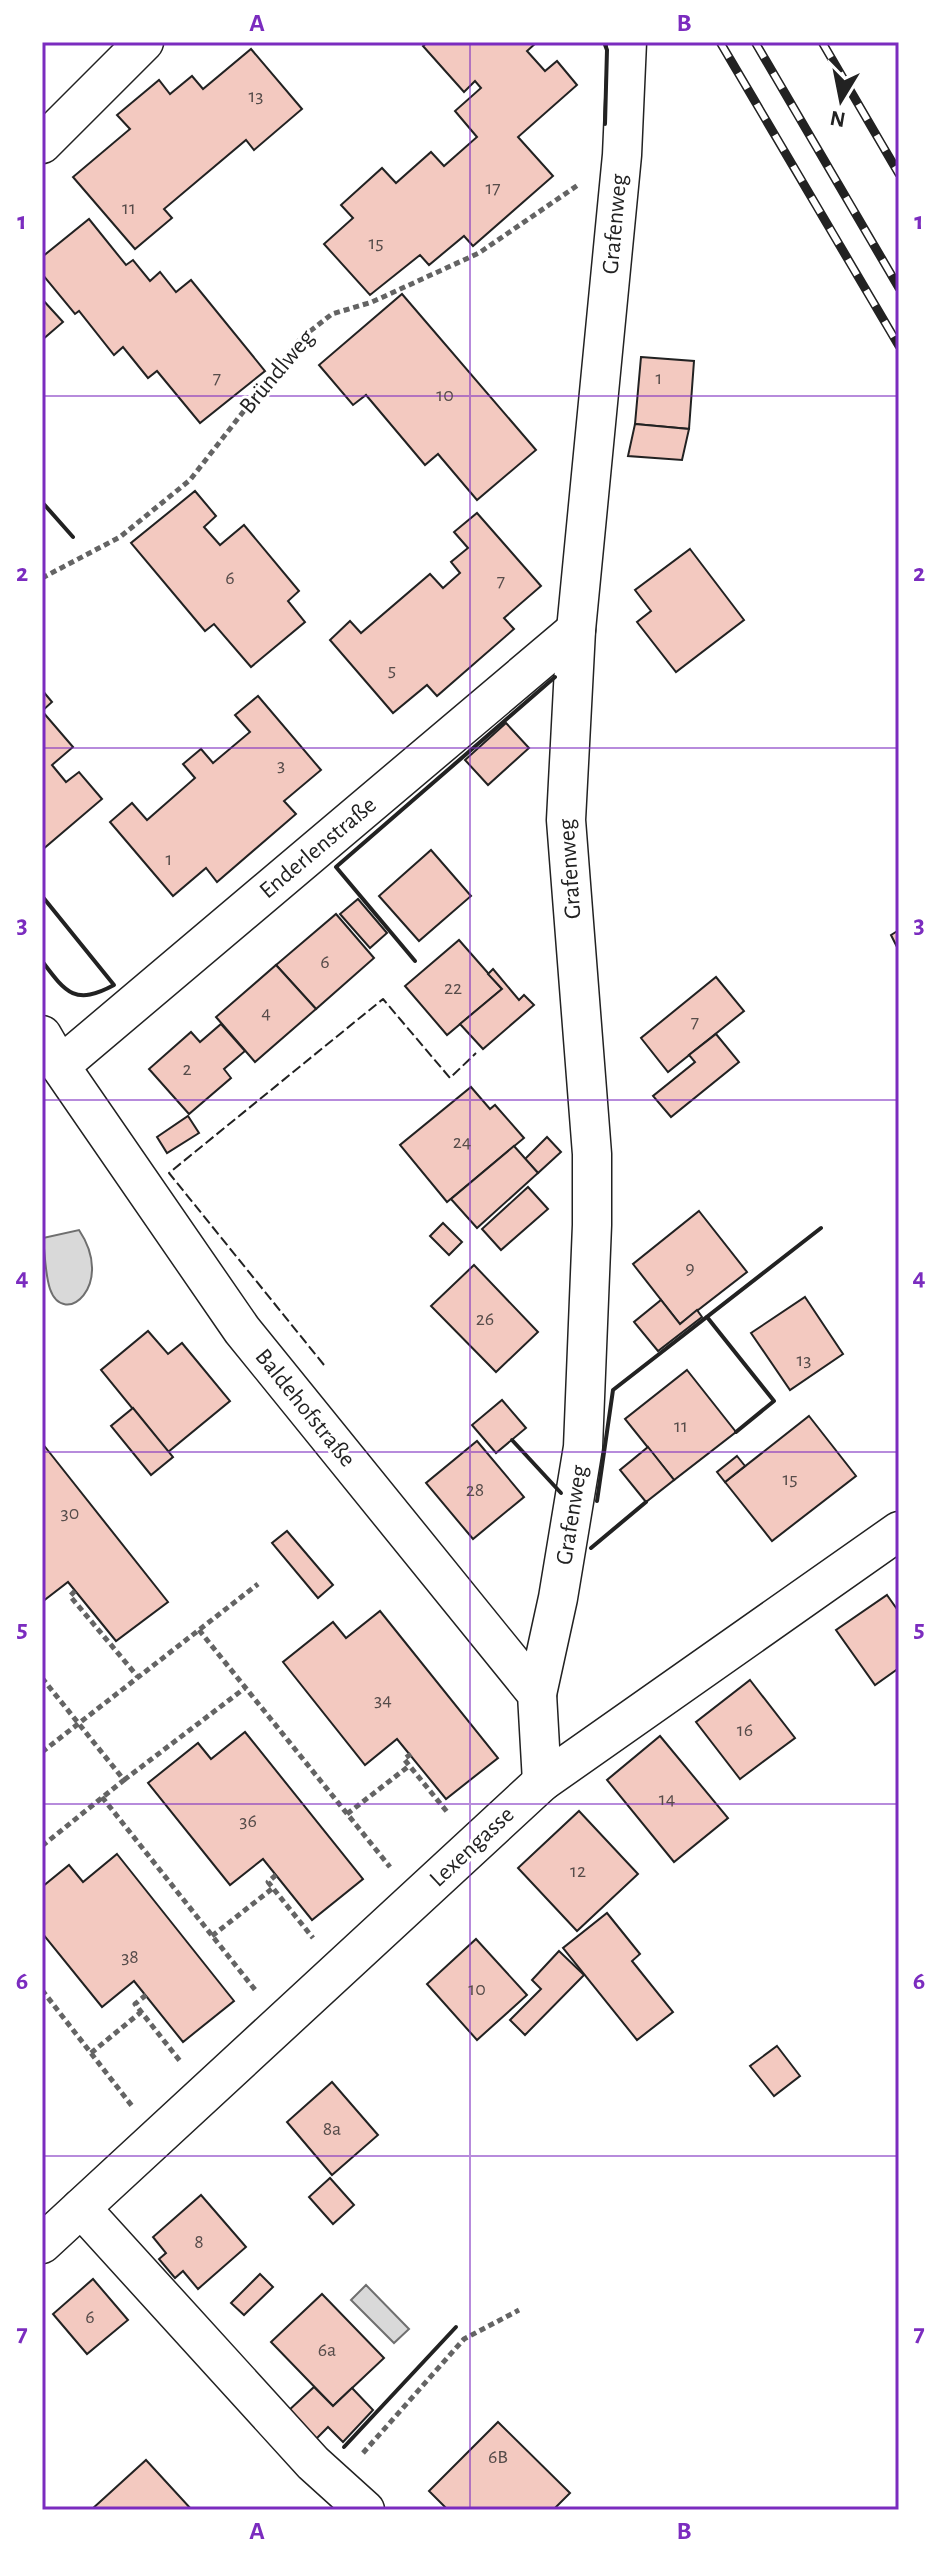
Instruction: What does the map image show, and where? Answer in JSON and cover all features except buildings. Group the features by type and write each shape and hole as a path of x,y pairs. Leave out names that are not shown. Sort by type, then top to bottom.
{"street":[{"path":"42,144 144,42"},
{"name":"Grafenweg","path":"537,1694 558,1598 583,1447 592,1154 566,820 576,630 622,155 627,42"},
{"name":"Enderlenstraße","path":"51,1050 576,630"},
{"name":"Baldehofstraße","path":"51,1050 242,1330 537,1694"},
{"name":"Lexengasse","path":"42,2244 542,1782 899,1531"},
{"path":"537,1694 542,1782"},
{"path":"81,2208 313,2463 365,2510"}],"path":[{"name":"Bründlweg","path":"42,578 120,537 190,480 300,339 332,314 372,302 479,253 622,155"},
{"path":"42,1752 258,1584"},
{"path":"75,1591 70,1596 138,1677"},
{"path":"199,1630 415,1899"},
{"path":"42,1678 124,1780"},
{"path":"42,1846 245,1688"},
{"path":"411,1754 404,1759 474,1845"},
{"path":"347,1814 410,1766"},
{"path":"102,1797 281,2023"},
{"path":"276,1875 268,1882 339,1970"},
{"path":"212,1936 273,1888"},
{"path":"42,1990 157,2137"},
{"path":"146,1995 135,2004 206,2092"},
{"path":"91,2053 141,2012"},
{"path":"337,2484 464,2339 519,2310"}],"shaded area":[{"path":"79,1230 89,1250 92,1268 90,1283 84,1295 66,1304 57,1300 50,1289 43,1238"},
{"path":"366,2285 409,2329 394,2343 351,2300"}],"railway":[{"path":"720,42 899,346"},
{"path":"755,42 899,288"},
{"path":"822,42 899,174"}],"fence":[{"path":"324,1365 169,1173 383,999 450,1078 476,1053"}],"wall":[{"path":"604,42 607,50 605,124"},
{"path":"42,502 73,537"},
{"path":"415,961 336,867 555,677"},
{"path":"42,896 114,985 90,995 72,993 42,961"},
{"path":"597,1501 613,1390 821,1228"},
{"path":"707,1317 774,1401 736,1432"},
{"path":"512,1440 561,1493"},
{"path":"591,1548 646,1502"},
{"path":"344,2447 456,2327"}]}
